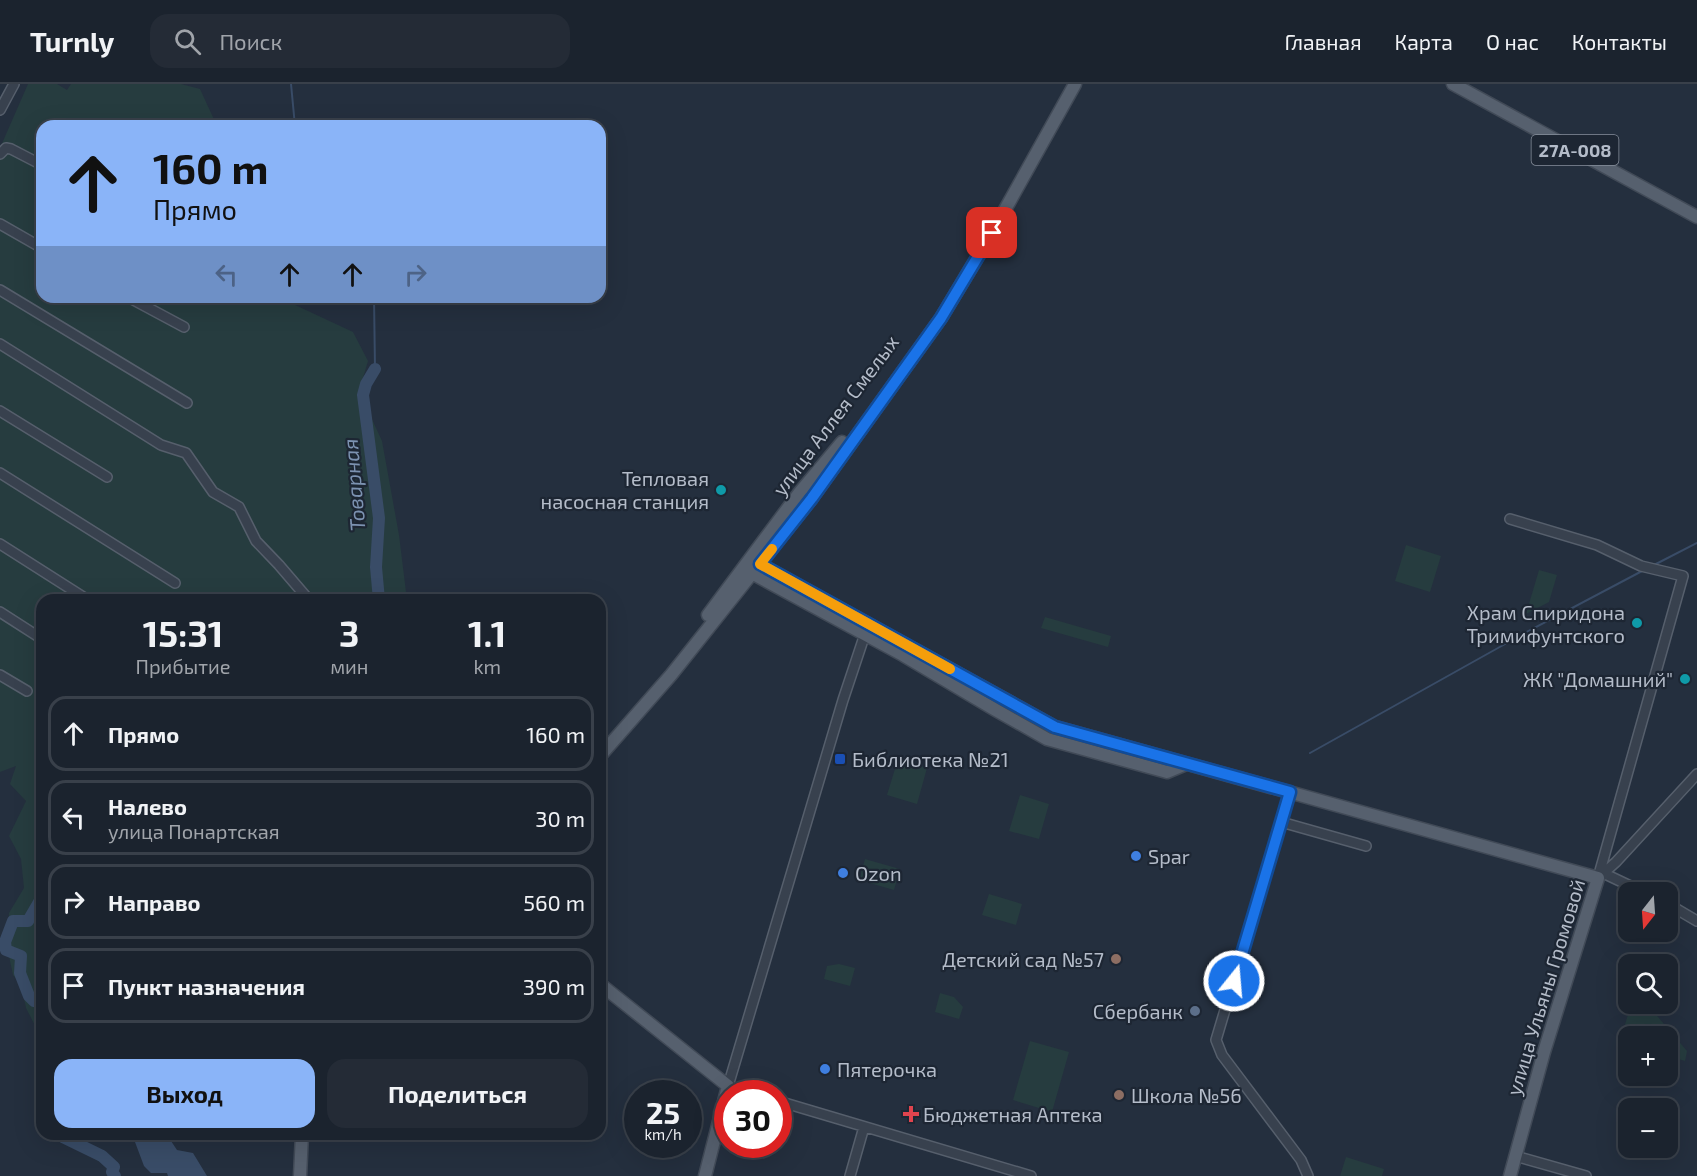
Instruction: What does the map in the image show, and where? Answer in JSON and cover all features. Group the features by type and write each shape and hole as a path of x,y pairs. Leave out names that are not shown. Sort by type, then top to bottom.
{"main road":[{"name":"улица Аллея Смелых","path":"606,738 751,566 800,492 839,446 884,386 945,298 1067,84"},
{"path":"606,749 671,675 751,566 812,498 941,318 1003,214 1075,84"},
{"name":"27А-008","path":"1453,84 1697,217"},
{"path":"751,566 865,634 906,650 994,709 1047,739 1167,772 1186,764"},
{"path":"751,566 1055,727 1601,876"},
{"path":"1167,772 1171,759"},
{"name":"улица Ульяны Громовой","path":"1510,1176 1601,876"},
{"path":"606,989 720,1080"},
{"path":"300,1176 302,1140"},
{"path":"705,1176 714,1141"}],"street":[{"path":"0,110 14,84"},
{"path":"0,154 6,148 36,162"},
{"path":"0,224 36,245"},
{"path":"0,290 148,381 187,402"},
{"path":"139,303 184,327"},
{"path":"0,344 161,445 186,453 213,492 239,507 256,541 304,594"},
{"path":"0,411 107,477"},
{"path":"0,473 175,583"},
{"path":"1510,519 1597,545 1641,566 1683,576 1601,876 1618,882"},
{"path":"0,544 79,594"},
{"path":"0,612 36,635"},
{"path":"730,1080 865,634"},
{"path":"0,675 27,692"},
{"name":"улица Ульяны Громовой","path":"1601,876 1697,774"},
{"path":"1290,792 1216,1040 1222,1055 1301,1160 1308,1176"},
{"path":"1281,822 1366,846"},
{"path":"1678,910 1697,921"},
{"path":"792,1105 1031,1176"},
{"path":"850,1176 864,1127"},
{"path":"1515,1156 1586,1176"}],"green space":[{"path":"28,84 57,84 67,90 71,84 181,84 200,89 214,120 36,120 36,303 291,303 353,332 368,361 359,391 382,441 399,535 406,594 36,594 36,1027 26,1008 21,984 13,975 7,942 9,913 24,888 21,859 9,836 26,801 10,784 16,766 0,772 0,148"},
{"path":"1406,545 1441,556 1430,592 1395,581"},
{"path":"1539,570 1557,575 1549,602 1526,614"},
{"path":"1045,617 1111,636 1108,647 1041,628"},
{"path":"898,759 927,768 917,804 887,795"},
{"path":"1020,795 1049,804 1039,839 1009,831"},
{"path":"865,859 900,869 894,890 859,880"},
{"path":"989,894 1022,904 1016,925 982,915"},
{"path":"839,964 855,968 850,986 824,979 827,966"},
{"path":"940,993 954,997 963,1007 959,1019 935,1012"},
{"path":"1628,1014 1656,1014 1666,1026 1625,1026"},
{"path":"1678,1040 1687,1051 1685,1061 1678,1059"},
{"path":"1030,1041 1069,1052 1052,1112 1013,1100"},
{"path":"1346,1157 1384,1169 1382,1176 1340,1176"}],"water":[{"path":"136,1140 170,1140 177,1150 193,1153 207,1176 168,1176 167,1173 151,1173 144,1166"}],"waterway":[{"path":"291,84 294,120"},
{"path":"374,303 375,369"},
{"name":"Товарная","path":"375,369 366,384 363,395 379,518 376,567 378,594"},
{"path":"1654,565 1697,543"},
{"path":"1310,753 1523,634 1644,570"},
{"name":"Товарная","path":"36,907 28,921 13,921 5,942 6,950 21,956 20,973 29,996 36,1001"},
{"name":"Товарная","path":"69,1140 102,1156 114,1167 112,1172 115,1176"}],"slow traffic":[{"path":"772,549 760,564 950,669"}],"place":[{"name":"Тепловая насосная станция","path":"721,490"},
{"name":"Храм Спиридона Тримифунтского","path":"1637,623"},
{"name":"ЖК \"Домашний\"","path":"1685,679"},
{"name":"Библиотека №21","path":"840,759"},
{"name":"Spar","path":"1136,856"},
{"name":"Ozon","path":"843,873"},
{"name":"Детский сад №57","path":"1116,959"},
{"name":"Сбербанк","path":"1195,1011"},
{"name":"Пятерочка","path":"825,1069"},
{"name":"Школа №56","path":"1119,1095"},
{"name":"Бюджетная Аптека","path":"911,1114"}],"route":[{"path":"992,233 941,318 812,498 760,564 1055,727 1290,792 1234,981"}]}
